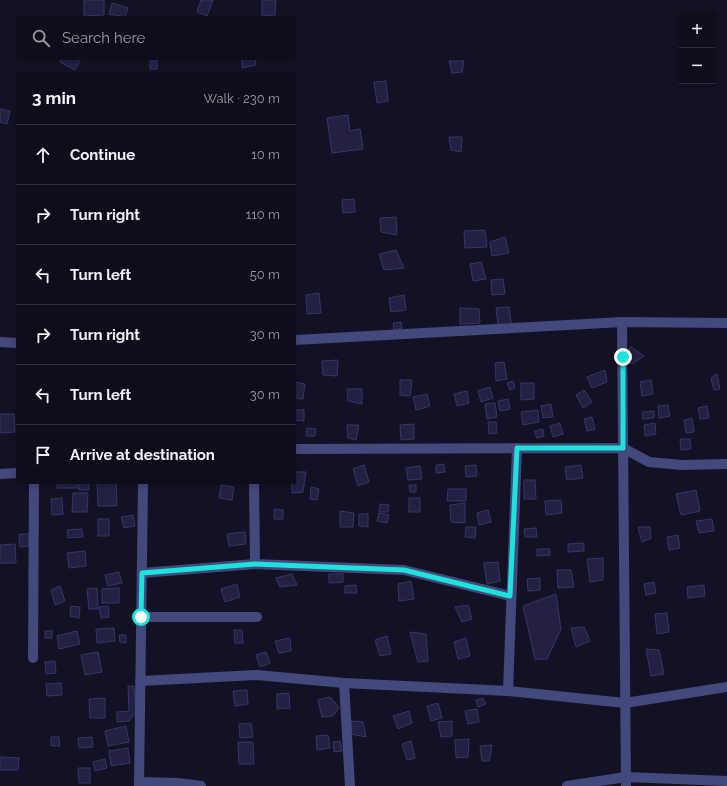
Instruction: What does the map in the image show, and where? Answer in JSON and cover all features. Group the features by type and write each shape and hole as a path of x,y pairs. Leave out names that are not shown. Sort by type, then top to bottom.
{"street":[{"path":"622,322 626,782"},
{"path":"296,340 622,322 727,323"},
{"path":"0,342 16,343"},
{"path":"508,691 510,596 517,448"},
{"path":"296,449 623,448 649,462 682,465 727,464"},
{"path":"0,474 16,473"},
{"path":"33,658 34,484"},
{"path":"143,484 139,784 178,783 200,786"},
{"path":"254,484 255,564"},
{"path":"142,573 255,564 404,570 510,596"},
{"path":"141,617 257,617"},
{"path":"140,682 257,675 344,683 508,691 625,703 727,688"},
{"path":"344,683 350,786"},
{"path":"567,786 626,782 727,781"}],"building":[{"path":"84,0 104,0 104,15 84,16"},
{"path":"201,0 213,0 207,16 197,12"},
{"path":"262,0 276,0 275,15 262,16"},
{"path":"112,3 128,8 125,16 109,14"},
{"path":"61,60 80,60 75,70 60,62"},
{"path":"242,60 255,60 256,65 242,68"},
{"path":"150,61 157,61 157,69 150,69"},
{"path":"449,61 464,61 462,72 452,73"},
{"path":"386,81 388,101 377,103 374,82"},
{"path":"0,109 10,111 7,124 0,122"},
{"path":"348,115 350,131 360,129 363,149 332,153 327,118"},
{"path":"449,137 462,137 461,152 451,150"},
{"path":"354,199 355,212 343,213 342,200"},
{"path":"396,217 397,235 381,232 380,218"},
{"path":"485,230 487,247 465,248 464,231"},
{"path":"505,237 509,253 492,256 490,242"},
{"path":"396,250 404,268 384,270 379,254"},
{"path":"481,262 486,279 473,281 470,264"},
{"path":"503,279 505,294 492,295 491,280"},
{"path":"319,293 321,313 307,314 306,295"},
{"path":"404,295 406,310 391,312 389,298"},
{"path":"509,307 512,328 498,325 496,308"},
{"path":"460,308 479,309 480,323 460,324"},
{"path":"401,322 402,328 394,330 393,323"},
{"path":"631,347 644,356 632,364 623,357"},
{"path":"338,360 337,376 323,375 322,361"},
{"path":"504,362 507,379 496,381 495,363"},
{"path":"605,370 607,382 592,388 587,377"},
{"path":"717,374 720,389 714,390 711,378"},
{"path":"400,380 412,380 410,396 400,395"},
{"path":"651,380 653,394 642,396 640,382"},
{"path":"513,381 515,388 510,390 507,383"},
{"path":"296,382 305,384 303,399 296,398"},
{"path":"521,383 534,383 534,399 521,400"},
{"path":"490,387 493,398 481,402 478,391"},
{"path":"347,389 362,389 362,404 348,401"},
{"path":"584,390 592,402 583,408 576,395"},
{"path":"467,391 469,403 457,406 454,394"},
{"path":"427,394 430,406 416,410 413,397"},
{"path":"508,399 510,409 500,411 498,401"},
{"path":"495,403 497,417 487,419 485,404"},
{"path":"551,404 553,417 543,418 541,406"},
{"path":"668,405 670,416 659,418 658,406"},
{"path":"707,406 709,418 700,419 698,408"},
{"path":"296,410 304,410 304,421 296,420"},
{"path":"538,410 539,422 523,425 521,412"},
{"path":"654,411 654,418 643,419 642,412"},
{"path":"0,414 14,414 15,432 0,433"},
{"path":"592,417 595,429 587,431 584,419"},
{"path":"692,418 694,432 686,433 684,420"},
{"path":"488,422 496,422 497,433 489,434"},
{"path":"560,423 563,434 553,437 550,426"},
{"path":"655,423 656,434 645,436 644,425"},
{"path":"414,424 414,439 401,440 400,425"},
{"path":"347,425 359,425 356,440 348,438"},
{"path":"307,428 316,429 315,436 306,436"},
{"path":"543,429 544,436 537,438 534,431"},
{"path":"680,439 690,439 691,449 681,450"},
{"path":"444,464 445,472 436,473 436,465"},
{"path":"364,465 369,482 358,486 353,469"},
{"path":"476,465 477,476 466,477 465,466"},
{"path":"581,465 583,478 567,480 565,467"},
{"path":"420,466 422,479 408,480 406,468"},
{"path":"296,472 306,472 303,492 292,493 292,484 296,484"},
{"path":"524,480 535,480 536,499 524,499"},
{"path":"57,484 77,484 77,488 57,488"},
{"path":"78,484 89,484 89,490 79,490"},
{"path":"97,484 116,484 117,506 98,506"},
{"path":"221,485 234,487 232,500 219,498"},
{"path":"409,485 416,485 416,492 410,492"},
{"path":"311,487 319,489 317,500 310,499"},
{"path":"448,489 466,489 466,501 447,501"},
{"path":"696,490 700,511 681,515 676,494"},
{"path":"73,493 88,493 87,512 72,512"},
{"path":"62,498 63,514 52,515 51,499"},
{"path":"409,498 420,498 420,512 409,512"},
{"path":"561,500 562,513 546,515 545,501"},
{"path":"465,503 465,523 451,522 450,505"},
{"path":"380,504 389,505 388,512 379,512"},
{"path":"274,509 283,510 283,519 274,519"},
{"path":"488,510 491,522 479,525 477,513"},
{"path":"340,511 354,513 353,527 340,527"},
{"path":"379,513 389,515 387,523 377,521"},
{"path":"359,514 368,514 368,527 359,526"},
{"path":"133,515 135,526 124,528 121,517"},
{"path":"98,519 109,519 109,536 98,536"},
{"path":"712,519 714,531 699,533 696,521"},
{"path":"466,527 476,527 475,538 465,537"},
{"path":"638,527 650,527 651,538 642,542"},
{"path":"536,528 537,537 525,537 524,529"},
{"path":"82,529 83,537 68,538 67,530"},
{"path":"245,532 246,544 229,546 227,534"},
{"path":"19,534 29,534 29,546 20,547"},
{"path":"678,535 680,548 669,550 667,537"},
{"path":"584,543 584,551 568,552 568,544"},
{"path":"15,544 16,563 0,563 0,545"},
{"path":"537,549 550,549 550,555 537,556"},
{"path":"85,551 86,566 69,568 67,553"},
{"path":"603,558 603,580 590,582 587,559"},
{"path":"498,562 500,581 487,584 484,563"},
{"path":"557,570 571,570 574,587 558,588"},
{"path":"119,572 122,583 108,586 105,575"},
{"path":"292,574 297,585 280,587 276,578"},
{"path":"329,574 343,574 343,582 329,583"},
{"path":"540,578 540,590 528,591 527,579"},
{"path":"411,581 414,599 399,601 398,584"},
{"path":"654,582 656,593 646,595 644,584"},
{"path":"237,584 240,597 225,602 221,589"},
{"path":"356,585 357,593 345,593 345,586"},
{"path":"704,585 705,596 688,598 687,587"},
{"path":"60,586 65,601 55,605 51,590"},
{"path":"97,588 98,609 89,609 87,589"},
{"path":"119,588 119,603 102,603 102,589"},
{"path":"556,594 561,629 547,659 535,659 523,606"},
{"path":"468,605 472,619 462,622 455,607"},
{"path":"71,606 80,607 79,618 70,616"},
{"path":"108,606 109,617 101,618 99,607"},
{"path":"667,613 669,632 657,634 655,614"},
{"path":"584,627 590,641 576,647 571,628"},
{"path":"114,628 115,641 97,643 96,629"},
{"path":"234,630 242,630 243,643 235,643"},
{"path":"45,631 52,631 52,638 45,638"},
{"path":"77,631 80,644 59,649 57,636"},
{"path":"410,632 426,634 428,661 418,662"},
{"path":"119,635 126,635 126,643 120,642"},
{"path":"387,636 391,654 380,656 375,640"},
{"path":"290,638 291,651 279,653 275,641"},
{"path":"466,638 470,656 458,659 454,642"},
{"path":"646,649 659,650 664,674 651,676"},
{"path":"98,652 102,672 85,675 81,655"},
{"path":"266,652 270,663 260,667 256,655"},
{"path":"55,661 56,673 46,674 45,662"},
{"path":"61,683 62,695 47,696 46,684"},
{"path":"128,686 134,686 136,712 129,721 117,722 117,712 129,711"},
{"path":"247,690 248,704 235,706 233,691"},
{"path":"289,693 290,708 277,709 277,694"},
{"path":"330,697 339,707 333,716 322,717 318,700"},
{"path":"105,698 105,718 90,718 89,699"},
{"path":"483,698 486,704 478,707 476,700"},
{"path":"438,703 442,718 431,721 427,706"},
{"path":"477,709 479,722 468,724 465,711"},
{"path":"409,711 412,723 398,729 393,716"},
{"path":"351,721 363,722 366,737 351,734"},
{"path":"452,721 452,736 441,737 438,722"},
{"path":"251,723 253,737 240,738 239,724"},
{"path":"126,726 129,742 108,746 105,731"},
{"path":"328,735 330,748 317,750 316,736"},
{"path":"51,737 59,737 60,746 51,746"},
{"path":"92,737 93,747 79,748 78,738"},
{"path":"469,739 468,757 456,758 455,740"},
{"path":"340,741 342,751 334,752 333,742"},
{"path":"411,741 415,758 407,760 402,744"},
{"path":"238,742 253,742 254,764 239,764"},
{"path":"492,745 489,761 482,761 480,746"},
{"path":"128,748 130,763 111,766 109,751"},
{"path":"0,757 19,758 18,770 0,770"},
{"path":"105,759 107,768 95,771 93,762"},
{"path":"78,768 90,768 90,783 79,783"}],"route":[{"path":"141,617 142,573 255,564 404,570 510,596 517,448 623,448 623,357"}]}
